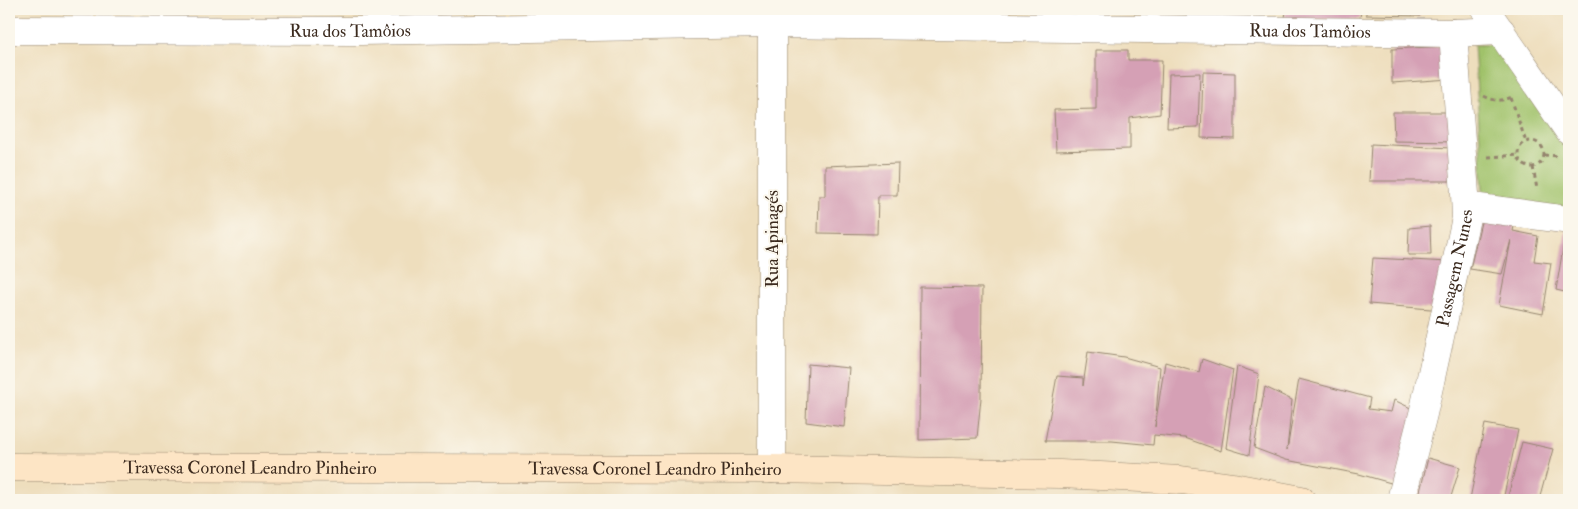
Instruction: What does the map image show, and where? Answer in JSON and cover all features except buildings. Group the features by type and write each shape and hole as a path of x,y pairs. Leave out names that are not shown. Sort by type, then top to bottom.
{"street":[{"path":"1485,9 1569,130"},
{"name":"Rua dos Tamôios","path":"9,30 361,31 772,16 1453,33 1500,31"},
{"name":"Rua Apinagés","path":"772,16 772,468"},
{"name":"Passagem Nunes","path":"1401,500 1423,414 1464,230 1466,206 1453,33"},
{"path":"1466,206 1569,220"},
{"name":"Travessa Coronel Leandro Pinheiro","path":"9,468 772,468 1060,474 1181,480 1233,487 1301,500"}],"path":[{"path":"1482,104 1482,95 1493,100 1502,100 1517,94"},
{"path":"1511,97 1526,142"},
{"path":"1526,142 1534,142 1542,147 1544,155 1542,162 1528,168 1521,163 1518,156 1520,147 1526,142"},
{"path":"1487,166 1486,157 1518,156"}],"shaded area":[{"path":"805,9 909,9 849,17 805,16"}],"green space":[{"path":"1506,44 1569,140 1569,215 1484,206 1474,45"}]}
